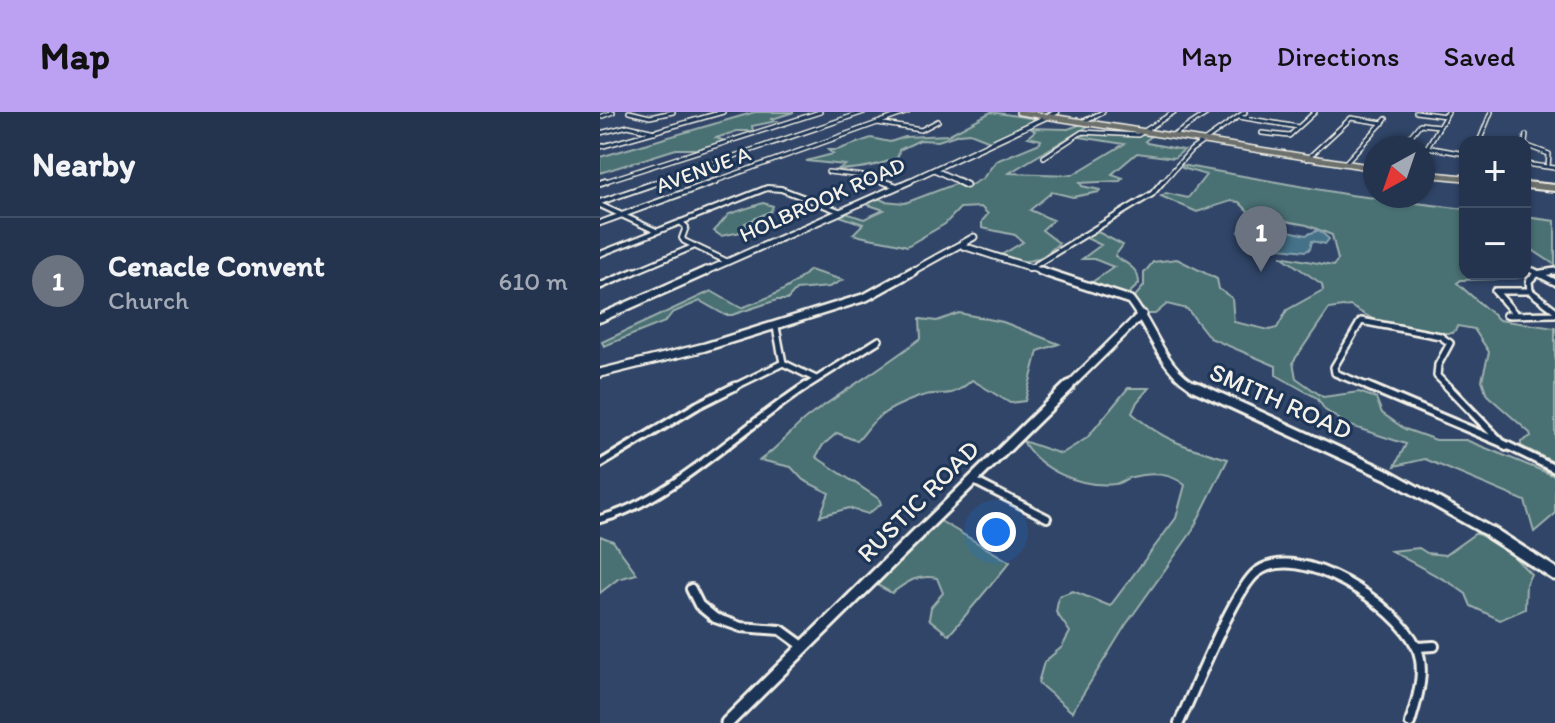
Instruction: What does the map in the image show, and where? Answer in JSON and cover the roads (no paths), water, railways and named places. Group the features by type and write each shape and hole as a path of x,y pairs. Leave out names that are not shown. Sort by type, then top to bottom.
{"main road":[{"path":"1019,112 1363,166"},
{"path":"1435,175 1459,177"},
{"path":"1531,186 1555,188"}],"street":[{"path":"600,117 613,112"},
{"path":"629,112 650,117 673,112"},
{"path":"600,147 723,112"},
{"path":"600,183 820,112"},
{"path":"600,204 864,112"},
{"name":"AVENUE A","path":"600,223 908,112"},
{"name":"HOLBROOK ROAD","path":"600,318 935,170 1057,112"},
{"path":"1084,121 1103,112"},
{"path":"1044,157 1082,132 1135,135 1174,112"},
{"path":"1173,136 1209,112"},
{"path":"1029,269 1152,194 1190,151 1245,112"},
{"path":"1262,133 1288,136 1315,112"},
{"path":"1416,112 1446,114 1433,136"},
{"path":"1481,136 1491,112"},
{"path":"1238,117 1298,127"},
{"path":"1307,159 1351,118 1385,121 1344,164"},
{"path":"878,123 921,130 938,121"},
{"path":"1410,136 1420,124 1439,126"},
{"path":"600,133 626,126 655,132"},
{"path":"1531,146 1550,154 1548,167"},
{"path":"1435,148 1459,153"},
{"path":"1531,165 1555,168"},
{"path":"935,170 966,185"},
{"path":"828,172 865,176 897,186"},
{"path":"600,254 770,188 809,198 839,211"},
{"path":"600,204 656,231"},
{"path":"680,222 686,227 682,240 726,261"},
{"path":"600,373 776,327 866,297 963,246 974,237"},
{"path":"600,286 695,246"},
{"path":"963,246 1130,300 1142,314"},
{"path":"1531,271 1555,282"},
{"path":"1530,291 1530,281 1536,274 1555,271"},
{"path":"1516,315 1495,291 1530,291 1555,312"},
{"path":"1506,315 1555,312"},
{"name":"RUSTIC ROAD","path":"727,723 1142,314"},
{"name":"SMITH ROAD","path":"1142,314 1162,358 1187,383 1388,475 1519,549 1555,574"},
{"path":"1506,447 1437,376 1438,365 1450,343 1440,336 1367,321 1357,325 1334,367 1335,373 1454,422 1506,447 1555,469"},
{"path":"776,327 783,363"},
{"path":"600,519 617,516 639,504 723,448 748,425 879,340"},
{"path":"783,363 816,379"},
{"path":"600,464 698,405 783,363"},
{"path":"1454,422 1465,408"},
{"path":"971,480 1047,518"},
{"path":"1179,723 1245,586 1263,568 1292,562 1331,574 1399,620 1417,647 1423,677 1410,723"},
{"path":"691,589 699,605 715,618 741,627 781,630 803,646"},
{"path":"1417,647 1434,646"}],"water":[{"path":"1255,223 1306,235 1319,230 1329,239 1325,244 1312,241 1310,249 1306,251 1260,246 1239,232 1242,224"}],"place":[{"name":"Cenacle Convent","path":"1261,272"}]}
